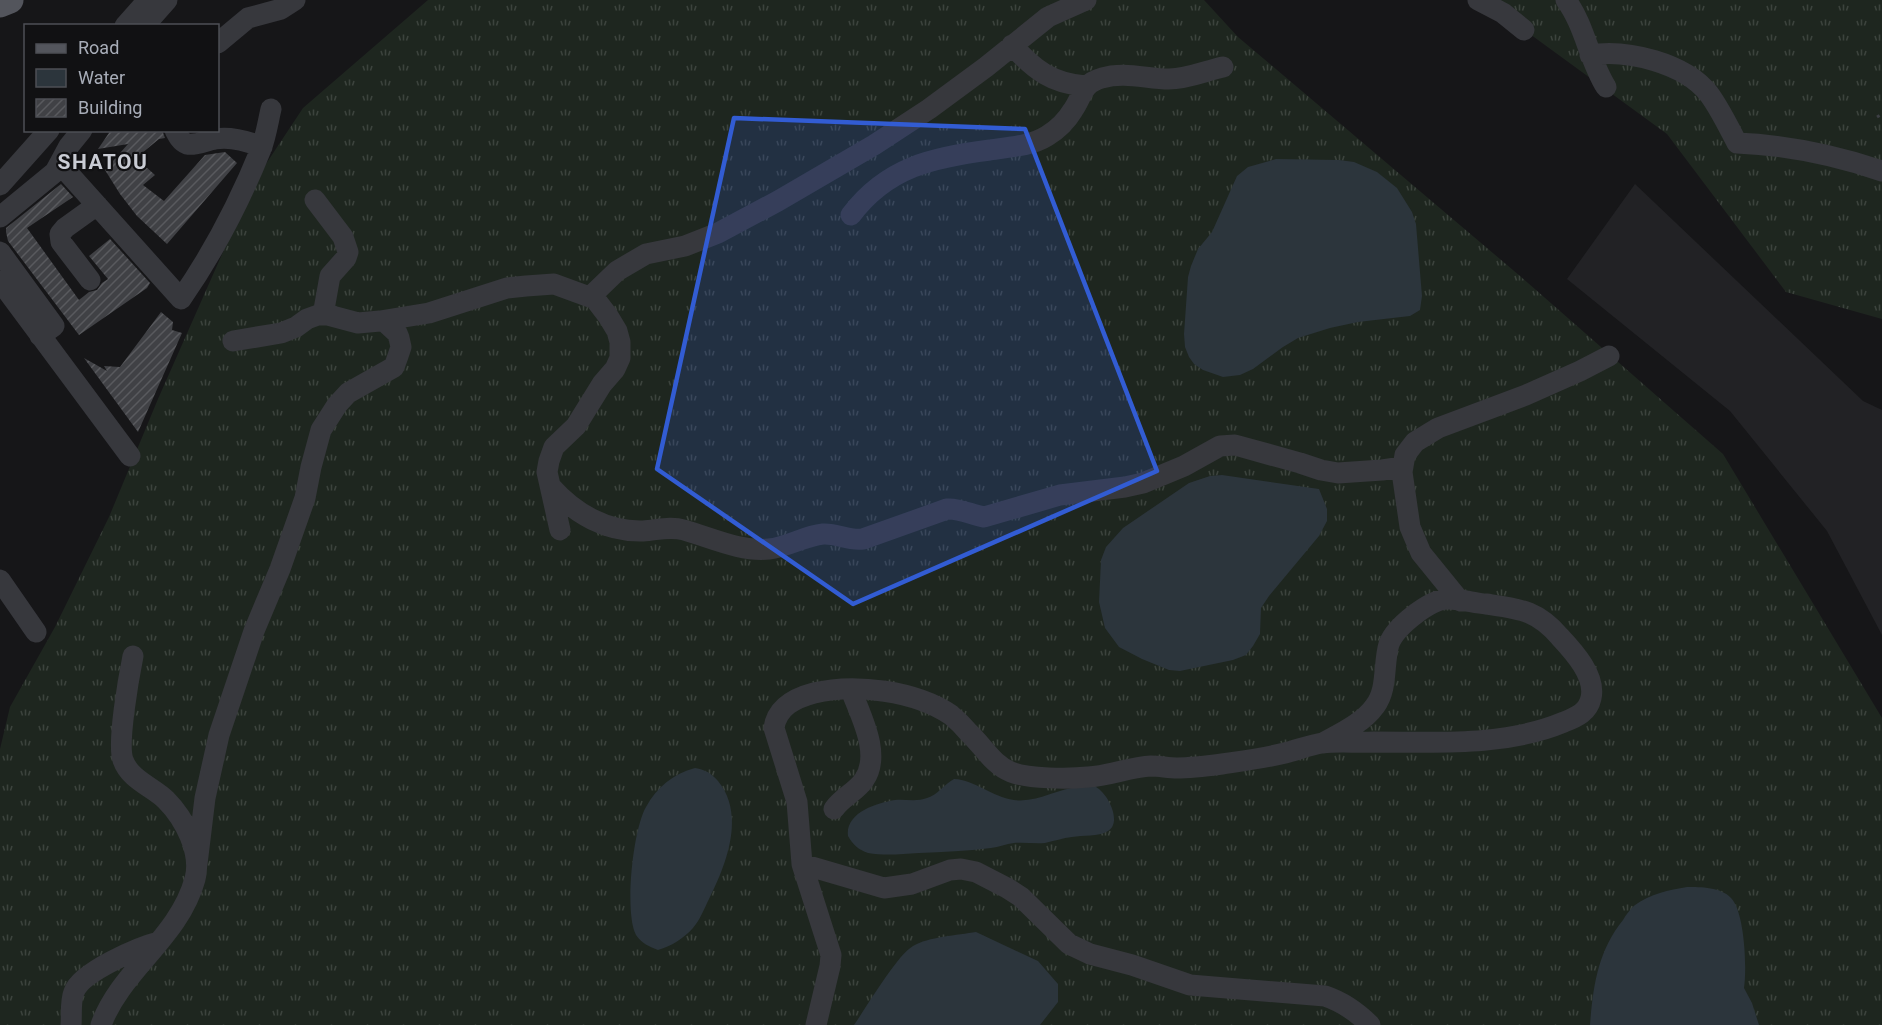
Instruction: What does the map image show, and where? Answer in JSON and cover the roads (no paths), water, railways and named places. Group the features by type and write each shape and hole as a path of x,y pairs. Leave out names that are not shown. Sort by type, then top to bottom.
{"main road":[{"path":"0,4 10,0"}],"street":[{"path":"133,24 148,0"},
{"path":"133,24 166,0"},
{"path":"219,42 248,18 281,9 295,0"},
{"path":"590,297 617,271 646,254 685,246 718,233 874,145 929,109 1048,16 1086,0"},
{"path":"1478,0 1509,17 1524,30"},
{"path":"1566,0 1573,9 1590,56 1606,87"},
{"path":"1012,45 1025,60 1050,77 1065,83 1086,86"},
{"path":"1590,56 1624,55 1650,59 1687,74 1708,93 1737,143 1797,149 1882,171"},
{"path":"851,215 862,200 877,186 907,168 967,153 1020,146 1047,136 1074,109 1086,86 1099,78 1114,75 1172,79 1222,66"},
{"path":"60,164 181,299 205,261 243,191 262,147 271,109"},
{"path":"0,164 28,132"},
{"path":"0,185 47,132"},
{"path":"0,217 55,172 69,146 80,132"},
{"path":"176,132 186,144 227,138 251,142 262,147"},
{"path":"315,200 343,237 348,252 346,258 330,276 323,315"},
{"path":"90,280 61,242 60,234 97,205"},
{"path":"0,252 54,326 40,336"},
{"path":"0,281 130,456"},
{"path":"233,341 272,336 290,330 307,319 323,315 358,323 429,313 507,288 554,284 595,299 617,331 620,358 576,426 554,447 549,461 547,472 560,530"},
{"path":"101,1025 112,1001 168,932 185,903 195,879 205,798 219,735 254,631 280,569 305,498 321,430 337,405 348,393 394,367 401,346 397,333 384,321"},
{"path":"1460,601 1421,553 1410,527 1401,472 1406,454 1415,442 1438,428 1527,395 1609,356"},
{"path":"551,487 574,508 599,523 631,531 668,527 751,549 771,549 824,534 837,535 852,541 863,539 947,508 955,508 971,515 984,517 1067,494 1125,488 1184,466 1220,446 1243,447 1338,473 1402,467"},
{"path":"0,579 36,632"},
{"path":"816,1025 831,955 802,864 797,802 774,728 775,721 788,704 827,690 889,692 912,697 950,715 1009,772 1026,776 1087,777 1152,766 1183,768 1222,764 1280,754 1323,743 1502,739 1538,732 1575,718 1584,713 1592,694 1585,671 1575,654 1543,620 1534,614 1518,609 1445,599 1428,606 1397,630 1390,642 1380,699 1362,720 1323,743"},
{"path":"133,656 123,719 122,759 131,774 166,800 178,814 191,842 197,864"},
{"path":"834,809 863,780 868,772 870,761 868,737 851,690"},
{"path":"802,864 884,888 912,884 950,870 961,869 976,872 1021,897 1069,944 1090,954 1190,985 1325,996 1339,1000 1370,1025"},
{"path":"71,1025 72,1000 77,986 101,967 145,946 159,942"}],"water":[{"path":"1276,159 1354,162 1377,172 1397,188 1412,212 1416,224 1422,296 1420,310 1410,316 1358,322 1298,338 1253,369 1240,375 1223,377 1194,364 1185,347 1188,277 1198,249 1212,232 1237,176 1248,167"},
{"path":"1222,475 1319,489 1327,509 1327,521 1319,536 1261,608 1260,634 1246,655 1180,671 1169,670 1119,647 1105,628 1099,602 1101,560 1106,547 1123,528 1189,483 1210,476"},
{"path":"695,768 713,776 726,794 731,809 732,824 727,856 715,886 693,928 682,938 658,950 640,940 632,924 630,890 637,833 641,818 655,793 666,782"},
{"path":"954,779 969,782 998,796 1014,800 1031,799 1072,788 1094,786 1104,794 1112,807 1114,821 1108,831 1100,834 1069,837 1045,843 1014,843 991,848 946,852 868,853 856,847 848,836 851,821 863,810 887,801 927,798"},
{"path":"1687,887 1711,888 1722,892 1727,894 1736,905 1744,942 1744,988 1759,1025 1590,1025 1595,983 1602,957 1627,914 1635,905 1653,895"},
{"path":"976,932 1038,961 1058,984 1058,1002 1040,1025 854,1025 890,970 906,951 919,943 935,938"}],"district":[{"name":"SHATOU","path":"103,162"}]}
